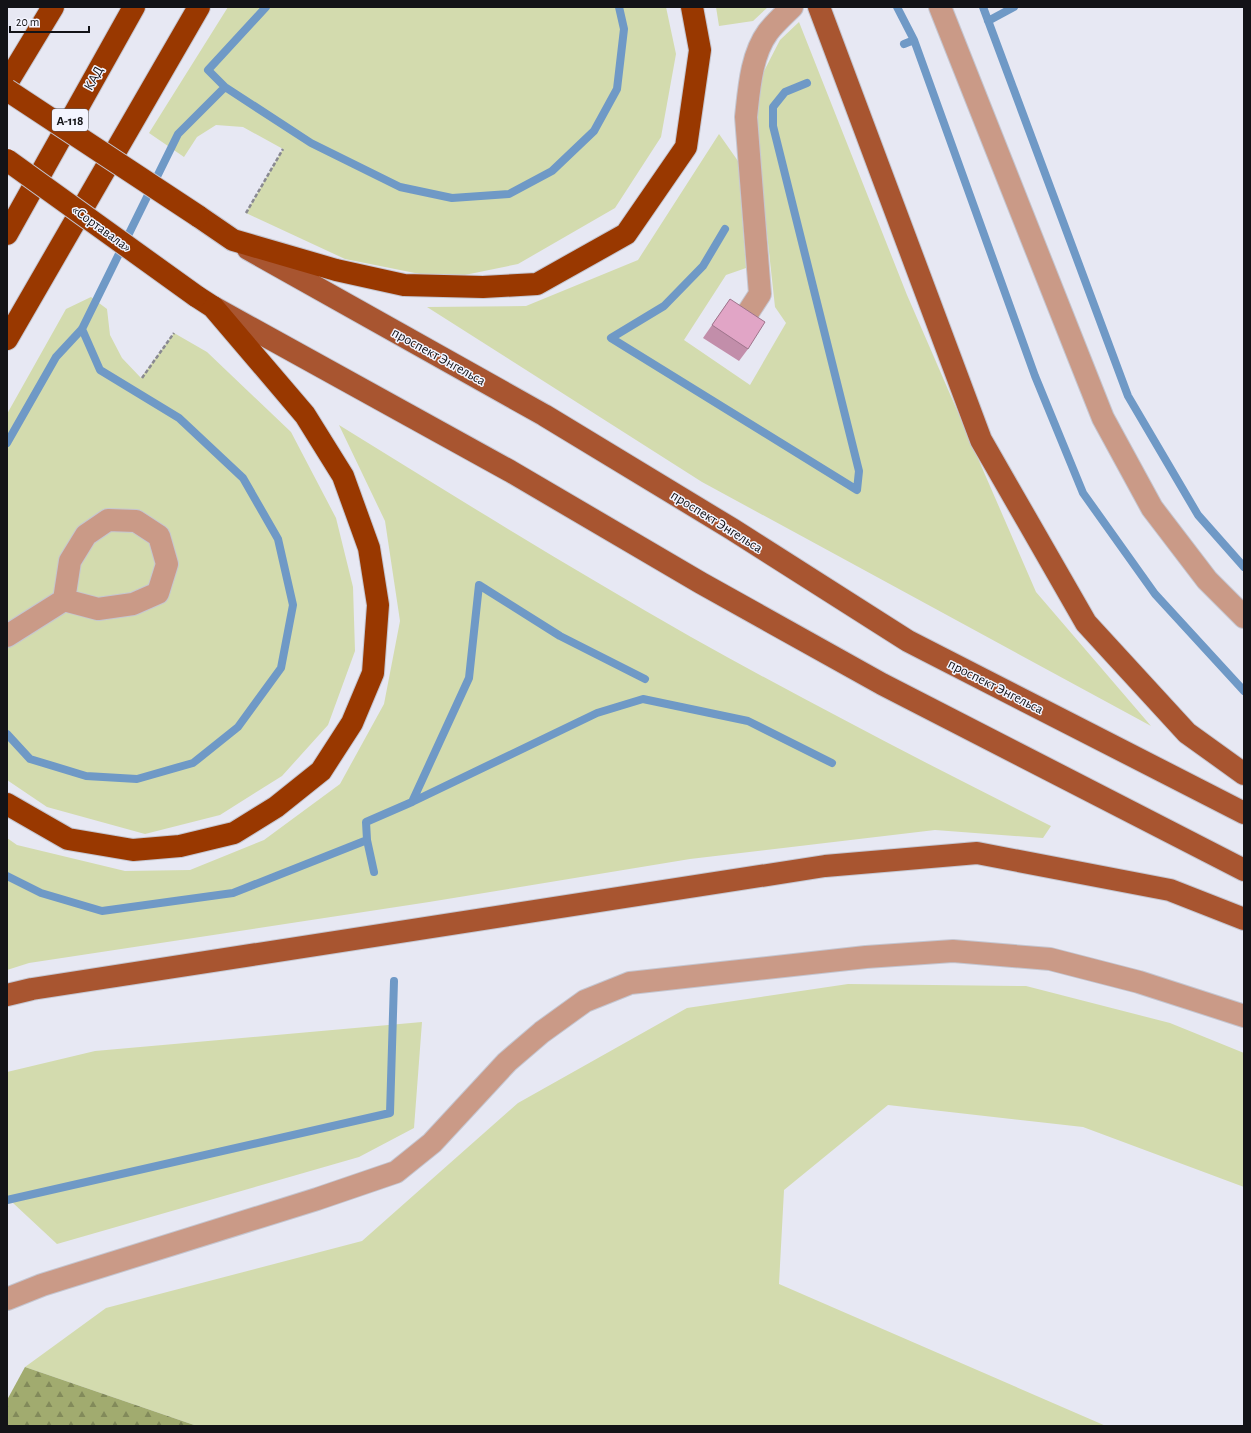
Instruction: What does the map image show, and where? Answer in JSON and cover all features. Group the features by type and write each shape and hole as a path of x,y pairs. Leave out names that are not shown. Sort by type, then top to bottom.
{"highway":[{"path":"7,83 53,7"},
{"name":"КАД","path":"7,234 134,7"},
{"path":"7,339 199,7"},
{"path":"233,240 336,270 404,285 483,287 537,284 626,234 686,147 700,50 692,7"},
{"name":"проспект Энгельса","path":"7,90 233,240"},
{"name":"«Сортавала»","path":"7,160 205,301 305,415 343,476 369,548 378,605 373,673 352,723 321,771 276,807 234,833 180,846 133,850 68,839 7,804"}],"main road":[{"path":"819,7 981,440 1086,623 1187,733 1244,774"},
{"name":"проспект Энгельса","path":"233,240 544,415 732,530 908,641 1244,813"},
{"path":"205,301 503,467 702,583 882,684 1244,870"},
{"path":"7,995 32,989 826,866 977,853 1170,890 1244,919"}],"street":[{"path":"747,314 760,294 746,117 749,89 757,54 768,33 792,7"},
{"path":"940,7 1103,418 1152,508 1207,580 1244,617"},
{"path":"7,636 64,600 98,609 133,604 158,593 167,564 159,536 136,521 108,520 86,535 70,561 64,600"},
{"path":"7,1299 42,1285 317,1200 396,1172 432,1143 507,1062 542,1032 585,1001 630,983 866,957 953,952 1050,959 1139,982 1244,1016"}],"path":[{"path":"246,213 283,149"},
{"path":"142,378 174,333"}],"green space":[{"path":"228,7 666,7 676,54 661,137 615,208 518,264 445,279 345,259 246,213 283,149 243,127 216,125 197,137 184,157 149,133"},
{"path":"716,7 768,7 753,21 719,26"},
{"path":"799,22 907,295 1036,592 1151,726 702,482 427,307 526,306 638,260 719,134 738,161 746,268 726,275 684,340 750,385 786,323 775,307 754,114 763,73 780,40"},
{"path":"91,297 107,309 110,335 122,358 141,378 174,333 207,352 291,432 336,518 353,587 355,651 328,725 282,776 220,815 145,834 47,807 7,780 7,414 66,309"},
{"path":"339,425 602,585 691,637 780,686 1051,826 1043,838 935,830 690,859 429,902 29,963 7,970 7,838 17,845 125,871 190,870 264,840 340,784 384,704 400,621 385,521"},
{"path":"848,984 1026,986 1170,1023 1244,1053 1244,1187 1083,1127 888,1105 784,1190 779,1284 1106,1426 197,1426 25,1367 106,1308 362,1241 518,1103 687,1008"},
{"path":"422,1022 414,1128 359,1157 57,1244 13,1203 7,1204 7,1072 95,1051"},
{"path":"25,1367 197,1426 7,1426 7,1400"}],"building":[{"path":"730,299 765,322 748,349 712,325"}],"waterway":[{"path":"266,7 208,70 225,87 311,143 400,187 452,198 509,194 552,171 594,131 617,89 624,29 619,7"},
{"path":"897,7 914,40 904,44"},
{"path":"983,7 1128,396 1198,515 1244,567"},
{"path":"988,21 1014,7"},
{"path":"914,40 1035,376 1083,493 1155,594 1244,691"},
{"path":"725,229 703,266 664,306 611,338 857,490 859,471 773,126 773,107 785,92 807,83"},
{"path":"7,443 56,357 82,329 178,134 225,87"},
{"path":"7,734 30,759 86,776 137,779 193,763 238,727 281,668 293,605 278,539 243,478 179,418 100,370 82,329"},
{"path":"412,802 469,678 479,585 560,636 645,679"},
{"path":"7,876 41,893 102,911 233,893 367,840 366,822 412,802 597,713 643,699 748,721 832,763"},
{"path":"367,840 374,872"},
{"path":"7,1200 390,1113 394,981"}]}
